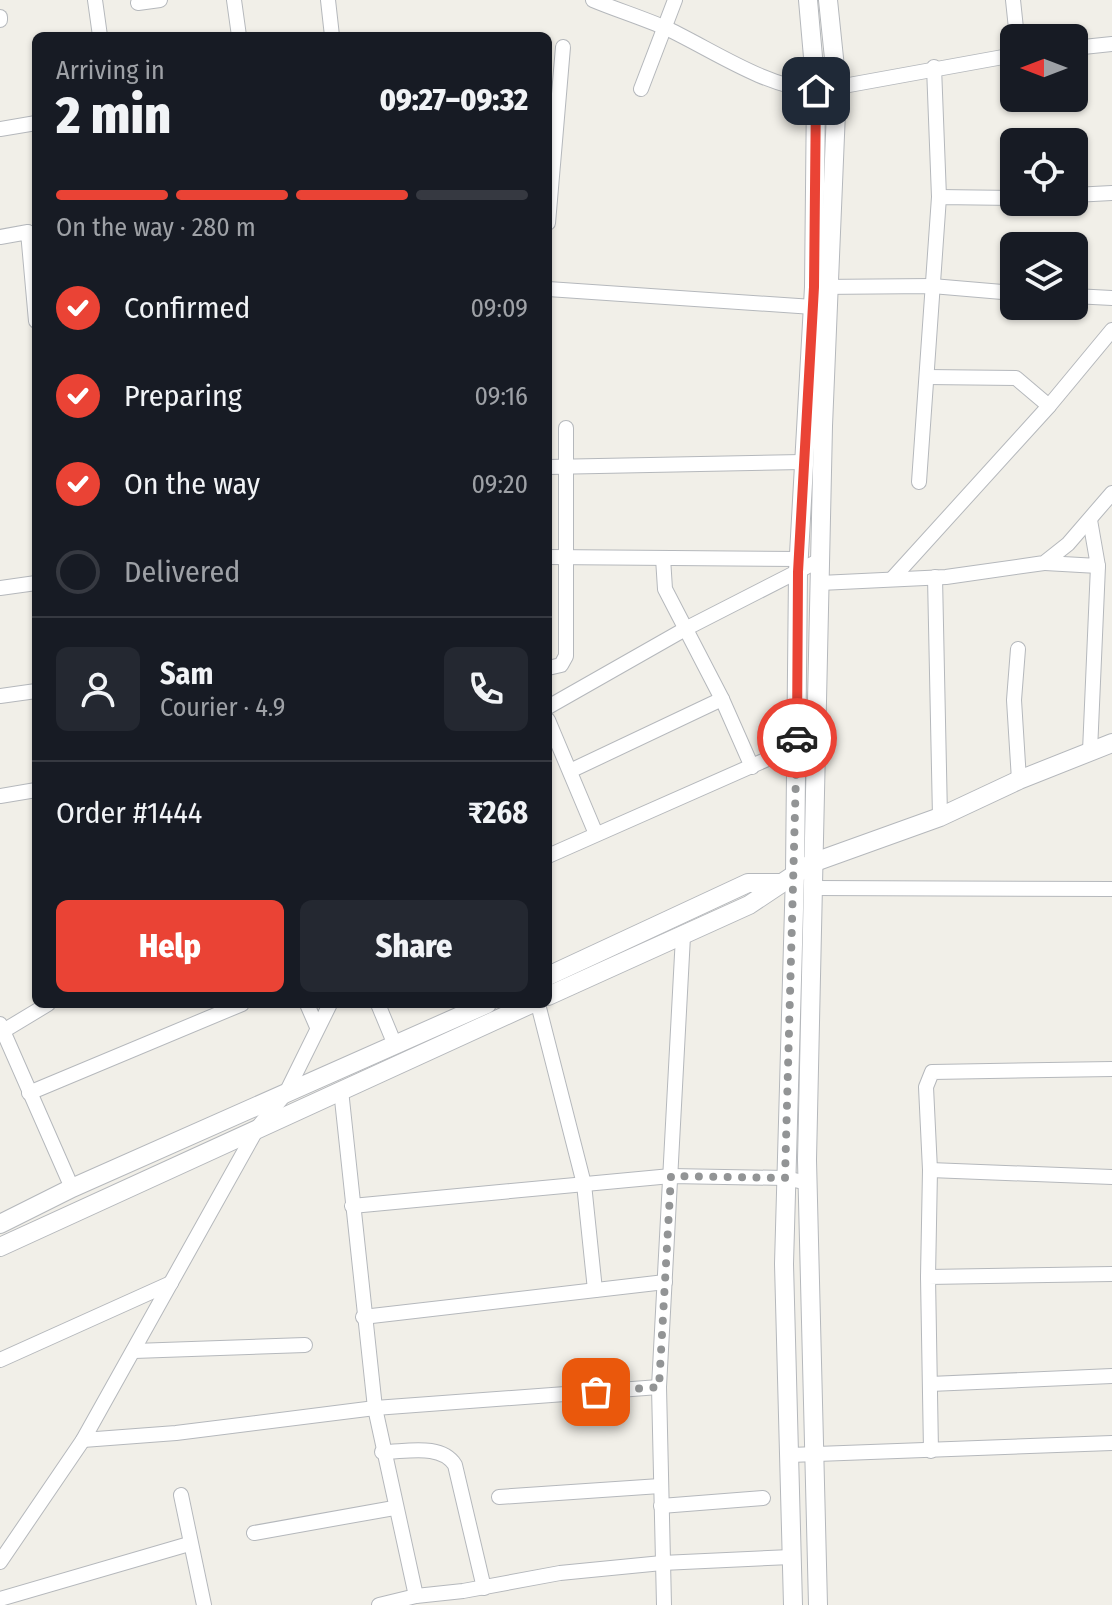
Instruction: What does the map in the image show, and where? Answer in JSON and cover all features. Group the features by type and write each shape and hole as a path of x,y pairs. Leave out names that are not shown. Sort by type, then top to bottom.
{"street":[{"path":"95,0 99,32"},
{"path":"138,3 160,0"},
{"path":"234,0 238,32"},
{"path":"328,0 332,32"},
{"path":"593,0 664,28 778,82 816,91 1000,57"},
{"path":"641,89 675,0"},
{"path":"808,0 816,91 822,287 820,583 808,1183 818,1605"},
{"path":"793,1605 784,1264 787,878 797,746 802,462 813,307 822,287 837,87 828,0"},
{"path":"1013,0 1016,24"},
{"path":"1088,47 1112,44"},
{"path":"552,128 563,47"},
{"path":"919,482 939,197 934,67"},
{"path":"0,129 32,124"},
{"path":"1088,194 1112,193"},
{"path":"939,197 1000,198"},
{"path":"0,237 32,231"},
{"path":"822,287 932,286 1000,292"},
{"path":"552,289 813,307"},
{"path":"1088,297 1112,298"},
{"path":"892,579 1049,406 1112,330"},
{"path":"927,377 1016,378 1049,406"},
{"path":"552,667 561,665 566,656 566,428"},
{"path":"552,467 802,462"},
{"path":"1044,563 1090,520 1112,493"},
{"path":"1090,520 1098,566 1090,751"},
{"path":"552,557 663,558 798,565 820,560"},
{"path":"663,558 665,589 722,699 752,767"},
{"path":"820,583 935,577 1044,563 1098,566"},
{"path":"552,705 798,565"},
{"path":"935,577 940,817"},
{"path":"0,588 32,584"},
{"path":"1018,649 1014,700 1019,780"},
{"path":"0,696 32,692"},
{"path":"570,771 722,699"},
{"path":"552,729 596,834"},
{"path":"552,994 749,905 812,863 940,817 1019,780 1112,743"},
{"path":"552,854 797,746"},
{"path":"0,796 32,791"},
{"path":"552,974 748,883 787,878"},
{"path":"812,888 1112,889"},
{"path":"664,1605 659,1387 683,936"},
{"path":"40,1008 1,1029 72,1188"},
{"path":"29,1093 232,1008"},
{"path":"309,1008 317,1027"},
{"path":"0,1562 83,1440 258,1127 286,1093 328,1008"},
{"path":"380,1008 395,1045"},
{"path":"0,1224 72,1188 478,1008"},
{"path":"0,1247 522,1008"},
{"path":"539,1008 584,1184 595,1290"},
{"path":"931,1451 930,1170 926,1087 932,1072 1112,1069"},
{"path":"341,1090 375,1408 394,1508 416,1596"},
{"path":"930,1170 1112,1177"},
{"path":"352,1206 671,1176 785,1178 808,1183"},
{"path":"928,1277 1112,1274"},
{"path":"363,1317 665,1282"},
{"path":"0,1360 172,1283"},
{"path":"134,1351 305,1345"},
{"path":"930,1384 1112,1376"},
{"path":"83,1440 176,1433 375,1408 659,1387"},
{"path":"790,1455 815,1457 1112,1443"},
{"path":"382,1452 436,1451 449,1455 455,1465 484,1588"},
{"path":"499,1497 660,1486"},
{"path":"181,1495 204,1605"},
{"path":"661,1506 763,1498"},
{"path":"254,1533 394,1508"},
{"path":"0,1599 189,1544"},
{"path":"379,1605 416,1596 464,1598 484,1588 560,1573 662,1563 791,1557"}],"way so far":[{"path":"596,1392 659,1387 671,1176 785,1178 797,738"}],"route":[{"path":"797,738 798,572 814,287 816,91"}]}
